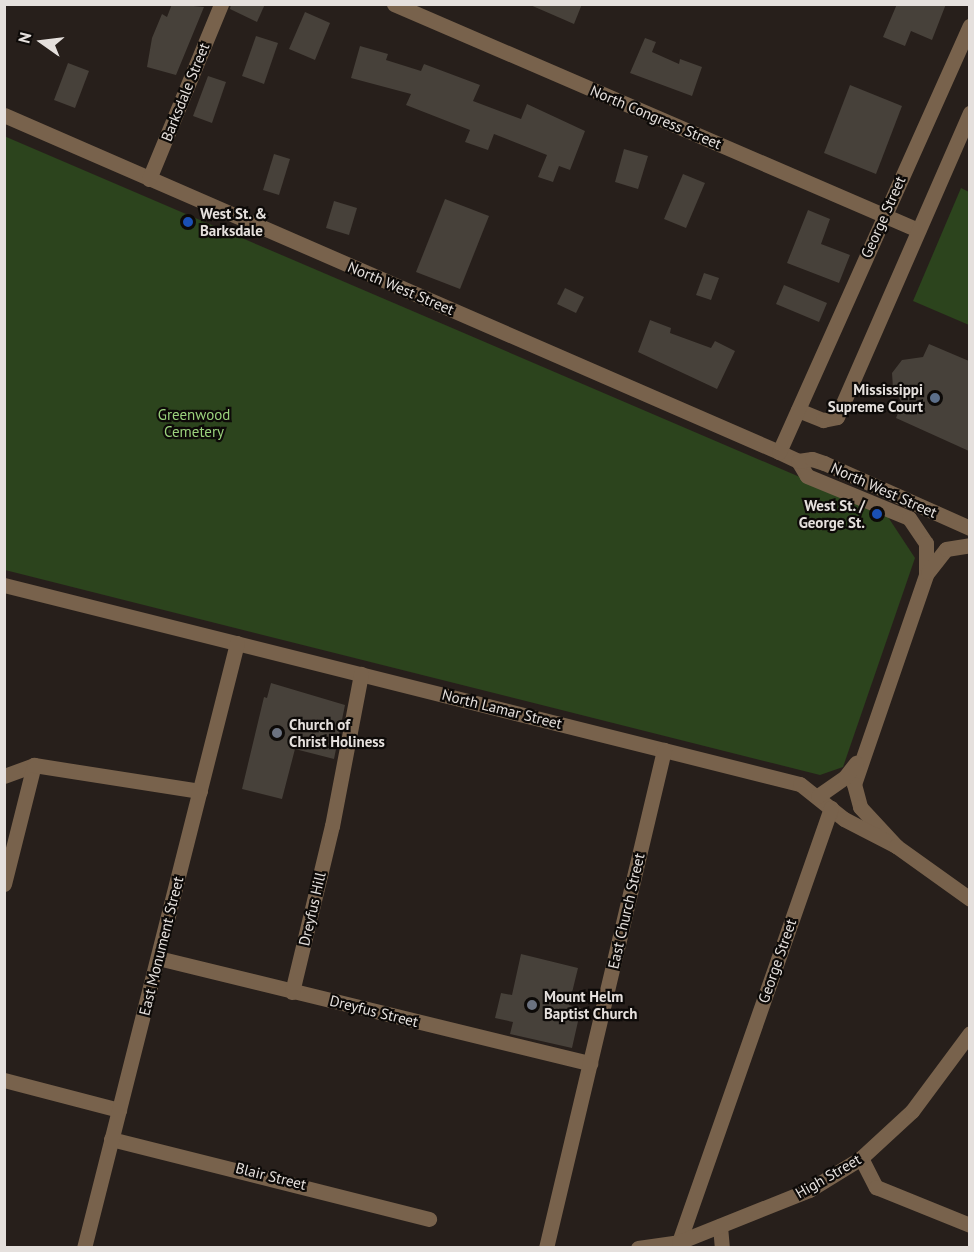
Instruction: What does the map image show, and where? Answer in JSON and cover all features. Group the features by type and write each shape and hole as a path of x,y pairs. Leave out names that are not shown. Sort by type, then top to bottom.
{"street":[{"name":"Barksdale Street","path":"149,179 221,4"},
{"name":"North Congress Street","path":"394,4 918,230"},
{"name":"George Street","path":"779,452 969,26"},
{"path":"798,410 823,420 837,417 969,113"},
{"name":"North West Street","path":"4,115 798,461 812,459 824,463 969,528"},
{"name":"North West Street","path":"798,461 807,476 900,514 922,533 928,555 926,576"},
{"path":"896,846 855,796 861,755 926,576 946,549 969,545"},
{"name":"North Lamar Street","path":"4,585 800,784 862,831 896,846 969,899"},
{"name":"East Monument Street","path":"84,1248 237,643"},
{"name":"Dreyfus Hill","path":"292,992 332,826 361,674"},
{"name":"East Church Street","path":"546,1248 664,750"},
{"path":"818,796 845,777 861,755"},
{"path":"4,776 34,765 200,791"},
{"path":"4,884 34,765"},
{"name":"George Street","path":"679,1242 831,808"},
{"name":"Dreyfus Street","path":"158,958 590,1063"},
{"name":"High Street","path":"639,1248 679,1242 809,1190 861,1158 912,1111 969,1033"},
{"path":"4,1080 119,1110"},
{"name":"Blair Street","path":"111,1139 182,1153 429,1219"},
{"path":"861,1158 876,1187 969,1225"},
{"path":"720,1226 722,1248"}],"green space":[{"name":"Greenwood Cemetery","path":"4,136 886,514 915,558 843,767 820,775 5,570"},
{"path":"961,188 969,192 969,325 913,301"}],"building":[{"path":"172,4 204,7 176,75 147,67 152,38 162,14 167,17"},
{"path":"231,4 265,4 257,22 230,9"},
{"path":"528,4 582,4 574,24"},
{"path":"897,4 946,4 932,40 911,31 905,46 883,37"},
{"path":"305,12 330,23 315,60 289,49"},
{"path":"256,36 278,43 264,84 242,76"},
{"path":"645,38 656,42 652,52 679,64 680,59 702,67 692,96 630,73"},
{"path":"360,46 388,54 386,60 421,71 424,64 480,85 473,101 521,119 527,104 585,131 570,170 559,166 553,182 538,177 547,155 494,134 488,150 465,142 470,130 406,105 411,94 351,78"},
{"path":"68,63 89,71 75,108 54,100"},
{"path":"208,76 226,82 212,123 193,116"},
{"path":"850,85 902,106 876,174 824,153"},
{"path":"624,149 648,156 638,189 615,182"},
{"path":"274,154 290,159 279,195 263,190"},
{"path":"683,174 705,183 686,228 664,219"},
{"path":"445,199 489,216 460,289 416,272"},
{"path":"334,201 357,208 349,235 326,228"},
{"path":"808,210 830,219 821,244 850,255 839,283 787,263"},
{"path":"704,273 719,278 711,300 696,295"},
{"path":"784,285 827,303 819,322 776,304"},
{"path":"565,288 584,297 576,313 557,304"},
{"path":"650,320 671,328 670,333 711,348 715,341 735,351 717,389 638,352"},
{"name":"Mississippi Supreme Court","path":"929,344 969,361 969,451 896,418 902,403 893,388 892,373 902,360 923,357"},
{"name":"Church of Christ Holiness","path":"271,683 345,705 334,759 295,749 282,799 242,789 264,697 267,698"},
{"name":"Mount Helm Baptist Church","path":"521,954 578,968 569,1005 581,1008 572,1048 510,1034 513,1022 495,1018 501,993 512,995"}],"place":[{"name":"West St. & Barksdale","path":"188,222"},
{"name":"Mississippi Supreme Court","path":"935,398"},
{"name":"West St. / George St.","path":"877,514"},
{"name":"Church of Christ Holiness","path":"277,733"},
{"name":"Mount Helm Baptist Church","path":"532,1005"}]}
